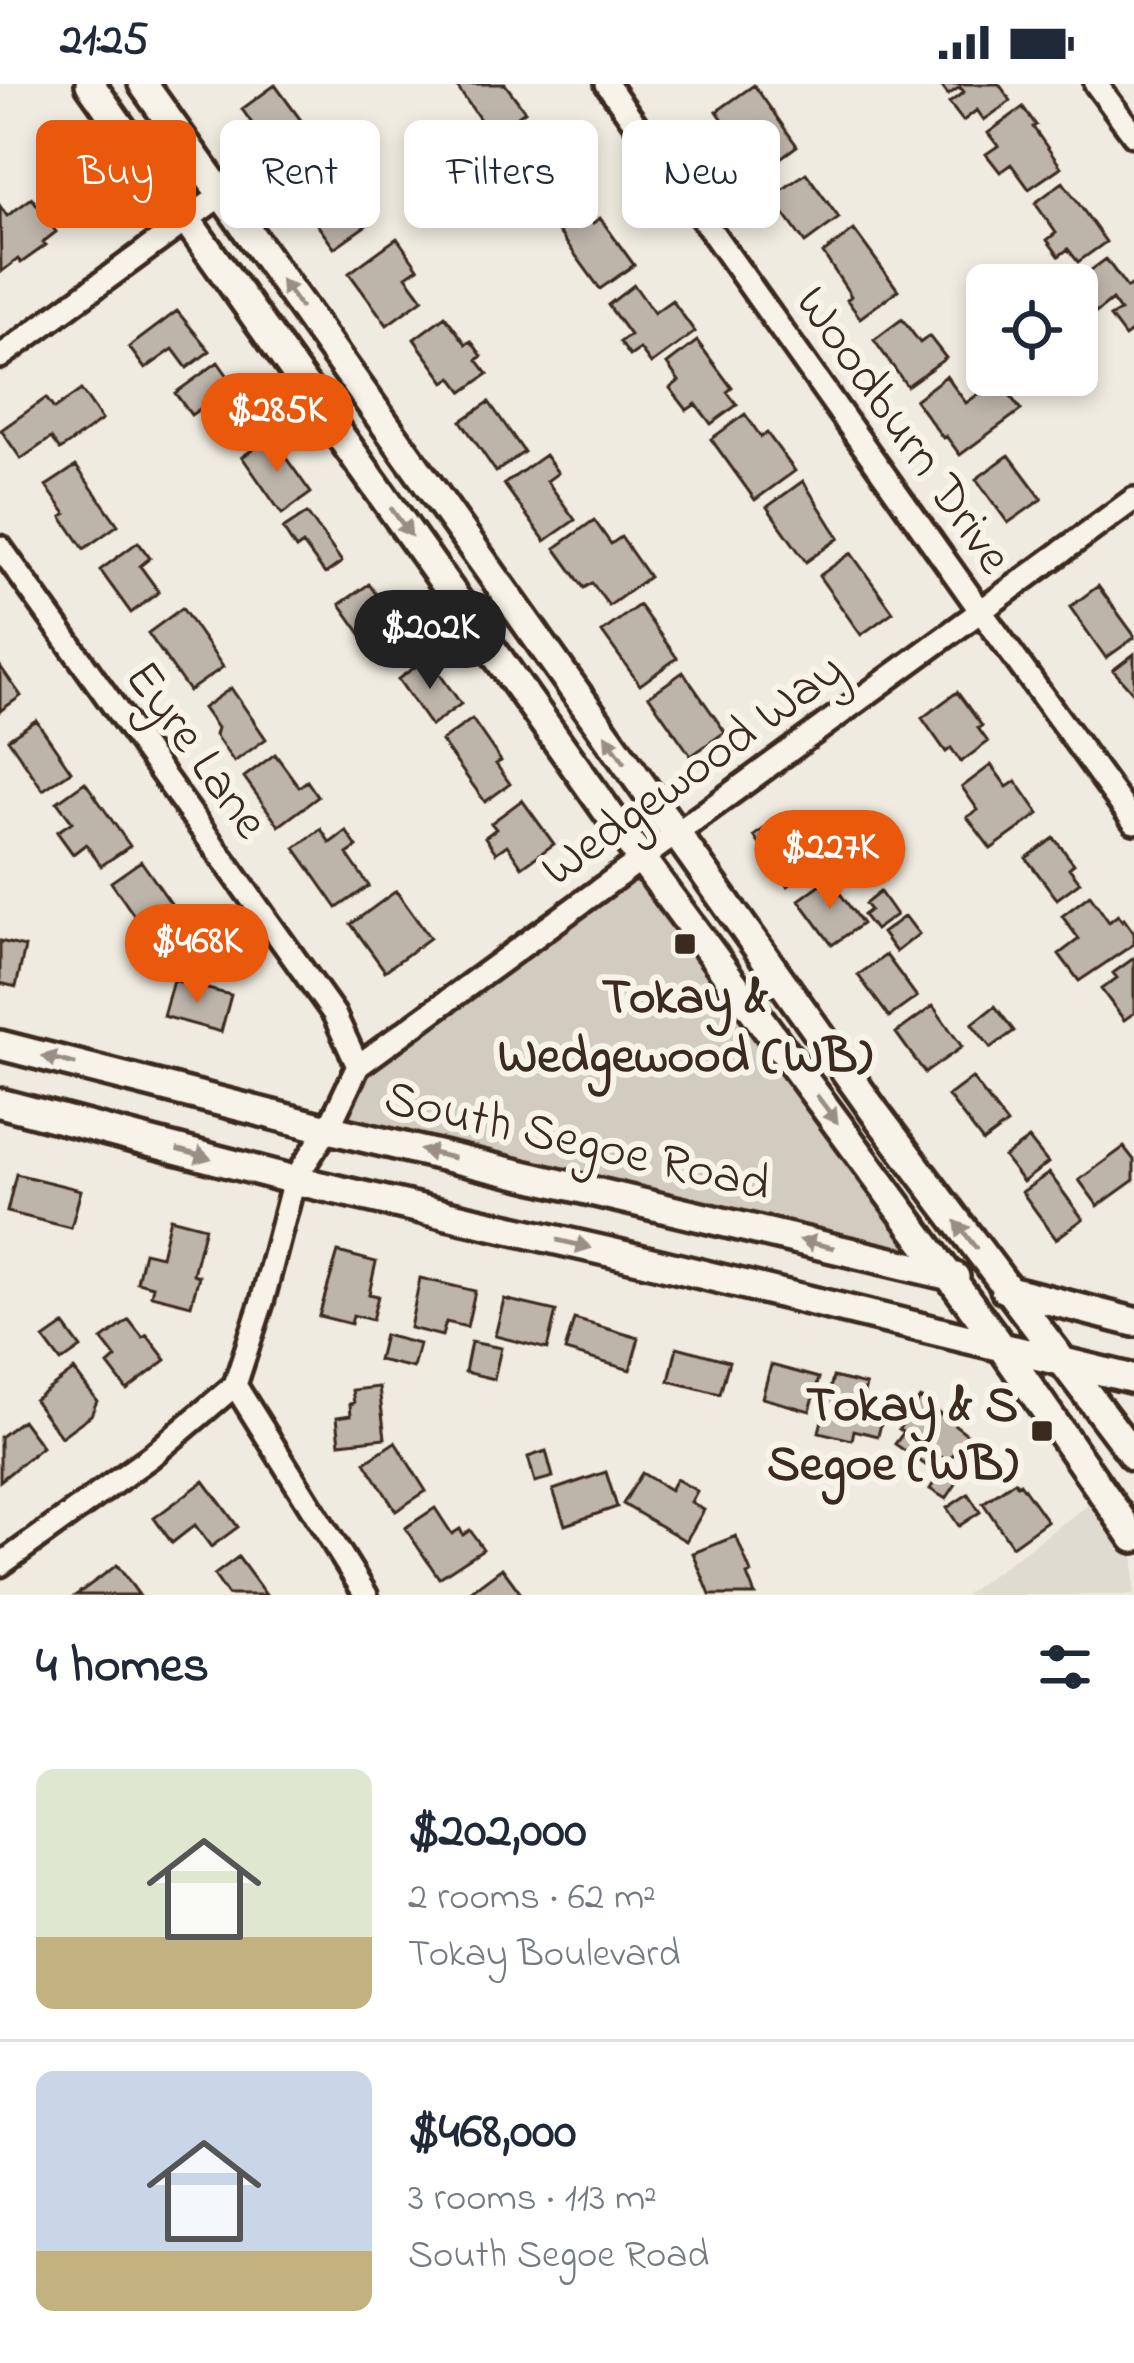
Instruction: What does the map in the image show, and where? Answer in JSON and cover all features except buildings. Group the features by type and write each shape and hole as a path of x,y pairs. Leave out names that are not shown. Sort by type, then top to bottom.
{"street":[{"path":"90,84 115,120"},
{"path":"142,84 220,194"},
{"name":"Woodburn Drive","path":"607,84 1134,822"},
{"path":"1096,84 1134,135"},
{"path":"0,356 175,228"},
{"path":"192,228 643,860 952,1276 1134,1538"},
{"path":"244,228 862,1095 1134,1456"},
{"name":"Wedgewood Way","path":"235,1385 294,1180 328,1129 358,1066 1134,499"},
{"name":"Eyre Lane","path":"0,547 334,1014 358,1066"},
{"name":"South Segoe Road","path":"0,1045 328,1129 1134,1320"},
{"name":"South Segoe Road","path":"0,1103 294,1180 1134,1379"},
{"path":"0,1565 150,1456 235,1385 366,1595"}],"shaded area":[{"path":"642,860 951,1276 328,1129 358,1066"},
{"path":"1102,1495 1134,1538 1134,1595 964,1595"}],"place":[{"name":"Tokay & Wedgewood (WB)","path":"685,944"},
{"name":"Tokay & S Segoe (WB)","path":"1042,1431"}]}
